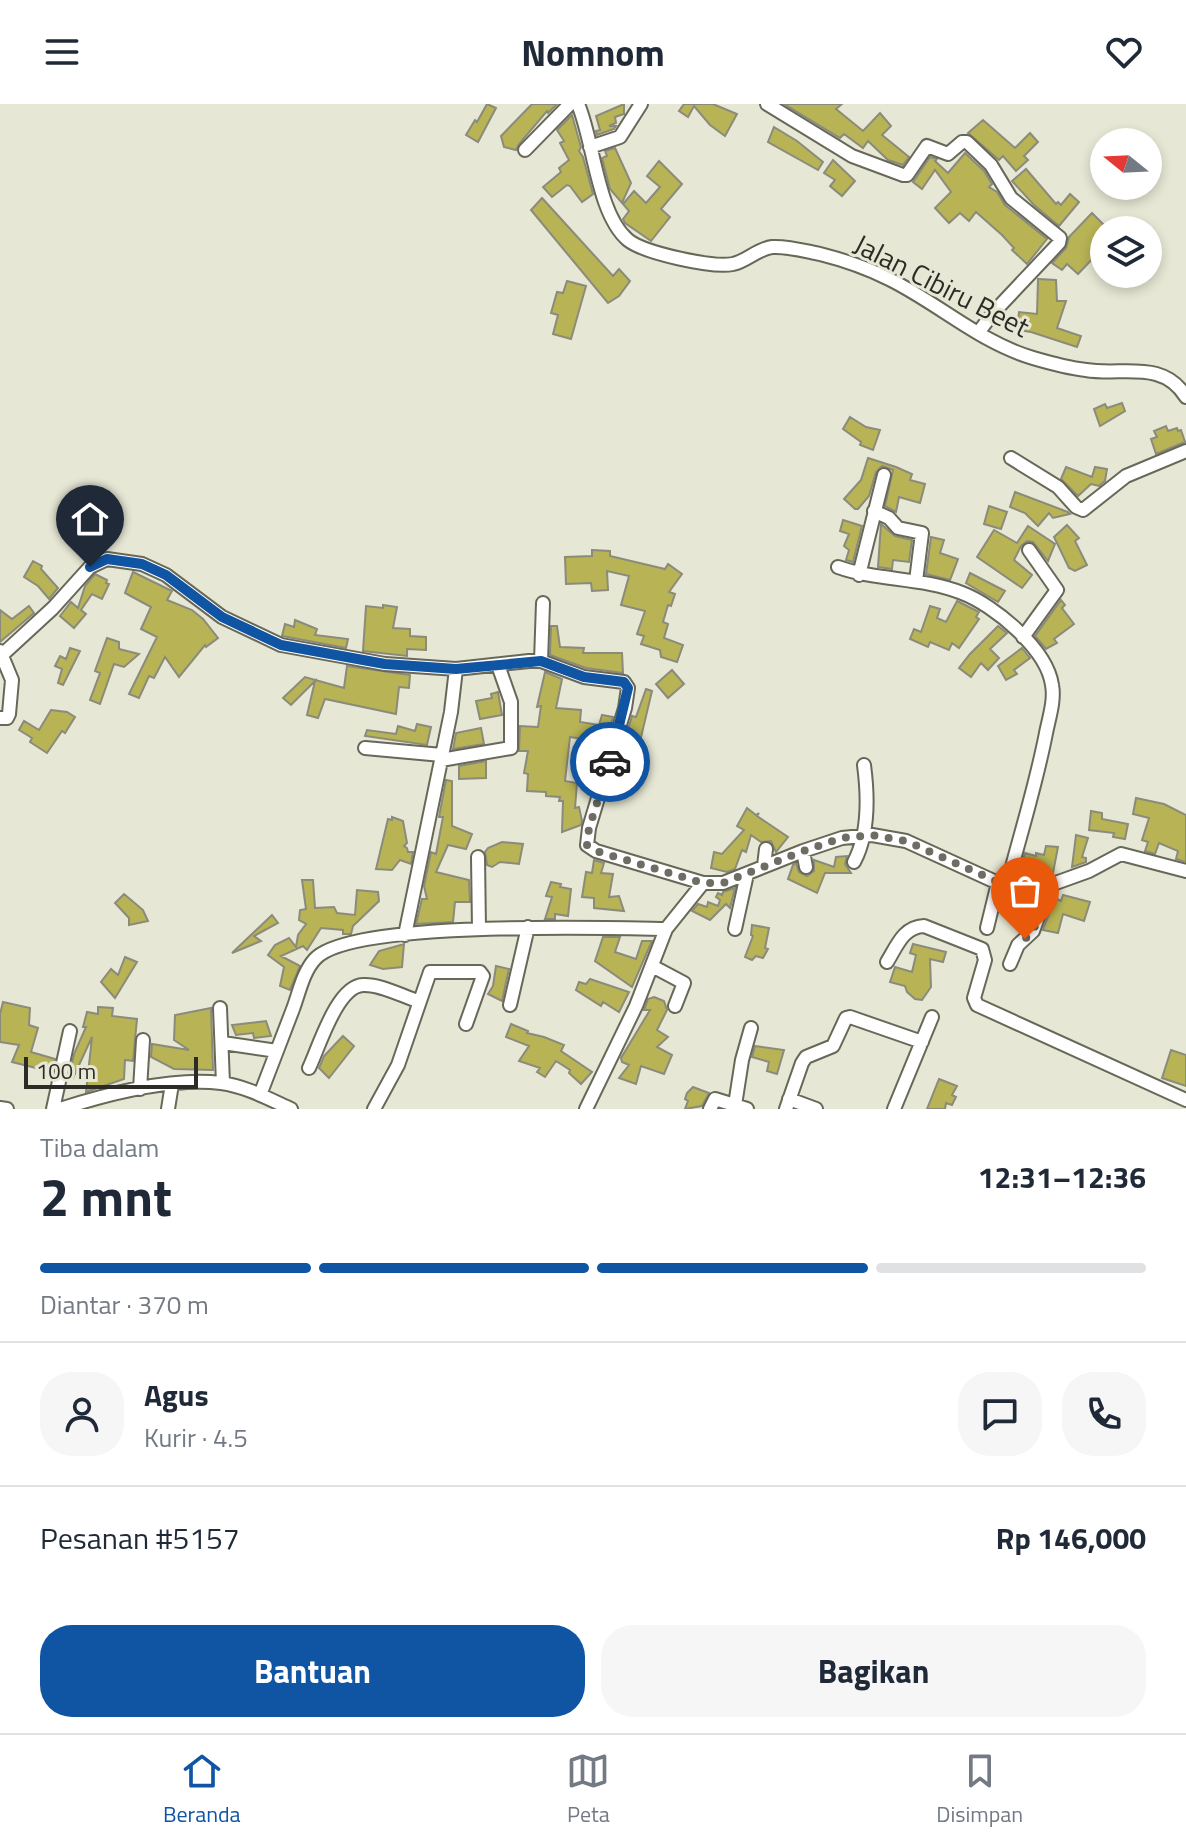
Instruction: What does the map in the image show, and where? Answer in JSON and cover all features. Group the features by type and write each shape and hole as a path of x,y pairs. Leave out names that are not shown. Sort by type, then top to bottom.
{"street":[{"path":"525,150 570,104"},
{"name":"Jalan Cibiru Beet","path":"578,104 599,182 618,230 629,241 649,252 730,265 760,250 787,247 841,259 890,279 978,333 1031,357 1088,371 1142,370 1156,373 1172,380 1186,397"},
{"path":"590,147 620,137 641,104"},
{"path":"767,104 860,160 903,175 907,175 927,146 948,154 962,142 967,142 991,165 1011,198 1060,238 1059,243 978,333"},
{"path":"1011,458 1058,487 1076,507 1083,510 1126,476 1186,451"},
{"path":"859,575 884,475"},
{"path":"874,511 889,518 898,528 922,533 916,581"},
{"path":"1023,637 1057,590 1029,550"},
{"path":"0,718 7,718 9,714 12,680 1,653 53,608 90,567 107,559 142,564 166,575 222,617 281,645 385,664 456,669 541,661 584,677 624,682 628,688 612,756 589,828 589,848 703,883 723,883 803,851 842,838 863,836 906,841 1002,884 1025,889 1050,885 1089,871 1121,854 1186,871"},
{"path":"838,567 859,575 916,581 982,601 1023,637 1047,667 1053,686 1040,765 987,928"},
{"path":"541,661 543,603"},
{"path":"365,748 441,758 511,748 511,702 498,665"},
{"path":"405,935 451,712 456,669"},
{"path":"854,862 863,836 864,765"},
{"path":"764,866 766,849"},
{"path":"803,851 806,867"},
{"path":"478,857 479,929"},
{"path":"735,929 747,874"},
{"path":"586,1109 636,1006 666,929 703,883"},
{"path":"1010,964 1018,945 1033,931 1050,885"},
{"path":"887,962 905,933 914,926 924,926 982,949 985,960 974,998 977,1005 1186,1100"},
{"path":"260,1095 308,968 317,957 358,940 528,927 666,929"},
{"path":"510,1005 528,927"},
{"path":"652,966 684,983 675,1006"},
{"path":"374,1109 407,1042 430,972 480,972 483,976 466,1024"},
{"path":"309,1068 341,998 351,988 373,986 418,1001"},
{"path":"220,1008 223,1083"},
{"path":"894,1109 932,1017"},
{"path":"816,1109 787,1104 806,1057 833,1046 846,1018 922,1042"},
{"path":"710,1109 715,1099 741,1107 742,1060 751,1028"},
{"path":"53,1109 70,1031"},
{"path":"140,1089 143,1040"},
{"path":"223,1043 277,1051"},
{"path":"60,1109 140,1089 172,1084 223,1083 291,1109"},
{"path":"168,1109 172,1084"},
{"path":"382,1109 384,1093"},
{"path":"116,1094 116,1109"},
{"path":"0,1108 7,1109"}],"building":[{"path":"487,104 496,108 478,142 466,135"},
{"path":"532,104 557,104 547,111 516,150 504,147 501,136"},
{"path":"624,104 624,114 615,117 616,123 609,126 616,126 614,129 597,135 596,131 600,130 596,116"},
{"path":"684,104 713,104 737,114 725,136 710,125 694,106 688,117 679,111"},
{"path":"784,104 842,104 836,109 863,131 880,113 891,126 882,135 909,157 903,165 888,160 868,141 863,148 844,134 840,138"},
{"path":"572,115 581,147 579,151 593,194 582,202 570,186 567,185 552,197 543,187 561,172 559,168 569,160 560,143 564,141 557,130"},
{"path":"983,120 1015,148 1030,133 1038,142 1024,156 1028,160 1016,171 1003,156 999,160 968,133"},
{"path":"774,127 823,162 818,170 768,142"},
{"path":"615,148 631,183 622,203 610,189 602,158 607,156 605,151"},
{"path":"965,153 984,171 992,184 989,187 997,192 1005,205 1047,239 1027,264 1002,235 976,212 969,221 960,213 949,223 935,208 951,192 935,170 922,189 913,182 930,157 937,159 935,161 948,173"},
{"path":"833,160 855,181 842,196 830,186 835,180 824,173"},
{"path":"659,161 682,184 661,209 670,217 651,241 625,223 623,219 629,211 623,204 634,191 646,203 660,187 647,176"},
{"path":"1026,169 1056,204 1061,205 1070,194 1079,202 1059,226 1012,181"},
{"path":"542,198 613,276 619,269 630,281 619,296 608,303 531,210"},
{"path":"1092,213 1095,216 1090,216 1090,261 1078,274 1067,264 1062,270 1052,263 1066,248 1069,237"},
{"path":"1038,279 1056,280 1057,301 1066,301 1057,328 1081,336 1077,347 1017,330 1019,312 1037,314"},
{"path":"567,281 586,286 571,339 553,334 558,315 551,313 557,292 563,293"},
{"path":"1122,403 1125,411 1100,426 1094,409 1105,404 1107,408"},
{"path":"850,417 866,427 880,430 873,450 860,445 861,442 843,429"},
{"path":"1166,426 1168,431 1181,430 1185,442 1156,454 1151,439 1157,437 1154,431"},
{"path":"868,458 912,474 910,480 925,484 920,503 899,497 896,512 885,506 893,470 882,466 876,472 869,496 855,509 844,499 861,480"},
{"path":"1066,467 1092,477 1095,467 1107,469 1105,481 1099,486 1091,484 1078,496 1061,479"},
{"path":"1015,492 1070,514 1053,518 1049,513 1038,526 1025,513 1010,507"},
{"path":"989,506 1007,512 1001,529 984,524"},
{"path":"843,520 862,526 853,562 846,560 849,550 844,546 849,534 840,531"},
{"path":"881,524 895,536 912,540 909,562 893,560 892,569 878,567"},
{"path":"1067,525 1079,538 1075,541 1087,565 1075,571 1069,568 1054,537"},
{"path":"1028,526 1055,544 1048,561 1033,542 1027,541 1021,546 1014,560 1032,575 1022,588 977,557 994,530 1017,543"},
{"path":"931,537 944,540 940,553 958,559 950,580 926,574"},
{"path":"592,550 610,551 610,556 665,569 668,564 682,574 669,592 675,594 663,622 668,624 664,638 683,645 677,662 661,657 660,650 641,644 644,636 637,634 645,611 621,605 629,576 607,571 608,590 592,591 591,583 566,584 565,557 592,556"},
{"path":"33,561 42,566 41,569 58,588 49,599 38,586 24,577"},
{"path":"133,572 172,591 167,600 192,610 218,638 205,645 179,677 165,657 154,678 149,676 139,698 129,694 157,637 141,629 151,607 125,593"},
{"path":"970,573 1005,591 998,602 966,583"},
{"path":"95,574 109,584 102,599 92,594 81,610 86,614 74,628 60,616 71,602 78,608 85,586"},
{"path":"1061,600 1065,605 1062,608 1074,624 1054,639 1057,643 1046,649 1035,636"},
{"path":"957,601 979,612 976,617 979,619 959,648 952,643 949,650 930,642 928,647 910,639 914,629 921,632 930,606 940,609 937,618 946,622"},
{"path":"383,605 397,607 393,628 410,629 410,636 426,637 426,650 407,649 407,656 363,651 366,606 383,608"},
{"path":"29,606 34,613 0,642 0,610 12,619"},
{"path":"295,620 317,629 315,635 348,639 346,648 282,636 285,624 294,627"},
{"path":"551,626 557,626 560,647 584,648 583,653 622,653 623,673 586,668 550,655"},
{"path":"998,626 1007,633 990,649 999,658 988,670 981,663 971,677 959,668"},
{"path":"107,638 119,642 119,649 139,654 124,667 114,664 100,704 90,700 100,673 95,671"},
{"path":"70,648 80,651 63,685 58,683 62,669 55,666 60,656 66,659"},
{"path":"1022,648 1030,658 1014,670 1017,674 1006,680 998,666"},
{"path":"347,666 410,675 409,688 399,687 396,714 325,699 318,718 307,715 315,681 291,705 283,698 305,677 344,688"},
{"path":"672,670 684,684 668,698 656,684"},
{"path":"545,672 562,679 556,708 581,710 580,722 599,725 602,715 613,717 604,747 595,744 595,741 570,737 565,781 577,783 575,808 579,807 582,821 581,825 562,832 563,801 559,801 560,797 546,796 546,792 527,791 528,774 524,773 528,751 519,751 520,726 538,727 541,706 537,707"},
{"path":"646,689 652,691 637,754 622,751 632,716 636,717"},
{"path":"498,692 502,715 480,719 476,701 492,698 491,694"},
{"path":"51,710 67,712 75,717 47,753 19,730 24,721 39,730"},
{"path":"417,724 431,727 427,745 365,736 367,730 396,734 398,726 415,731"},
{"path":"481,728 484,744 453,749 456,733"},
{"path":"486,761 486,778 459,779 459,766"},
{"path":"446,780 452,781 452,826 472,834 466,849 448,845 436,872 469,880 470,902 455,902 453,922 416,924 422,899 427,899 424,886 431,852 436,854"},
{"path":"1136,798 1164,804 1186,815 1186,862 1176,859 1178,851 1159,843 1155,854 1145,851 1148,842 1142,840 1149,818 1133,814"},
{"path":"747,808 756,815 759,813 757,816 788,837 776,852 771,841 761,842 751,835 746,852 742,850 735,869 727,872 711,868 714,852 722,854 744,830 737,826"},
{"path":"1091,811 1102,813 1102,819 1128,824 1125,839 1113,837 1114,833 1089,830"},
{"path":"392,817 403,821 407,843 404,846 408,852 413,852 411,864 400,860 392,870 376,869 388,819 392,820"},
{"path":"1076,835 1088,838 1082,857 1086,858 1086,862 1072,867"},
{"path":"502,842 523,844 519,864 500,862 492,867 487,865 485,852"},
{"path":"1046,846 1058,847 1053,873 1041,871 1040,878 1018,878 1025,853 1044,855"},
{"path":"847,856 845,864 851,873 825,873 817,893 788,879 796,863 799,872 807,876 814,871 814,860 834,867 836,857"},
{"path":"594,860 604,863 601,873 613,874 609,897 619,896 624,911 594,908 594,898 582,897 586,872 592,873"},
{"path":"302,880 313,880 315,908 334,907 337,913 355,915 357,890 378,892 379,901 353,926 351,934 321,928 307,950 303,946 281,956 300,966 290,990 280,986 284,967 268,955 275,945 289,938 296,947 298,935 306,924 299,920 300,910 306,909"},
{"path":"551,882 571,889 568,916 555,914 555,919 545,919 552,897 546,896"},
{"path":"735,888 730,908 726,904 710,920 692,911 698,904 707,907 708,902 718,906 718,893 722,895"},
{"path":"124,894 143,910 148,921 129,925 129,918 115,903"},
{"path":"1063,895 1090,902 1084,921 1063,914 1058,933 1043,930 1055,898 1061,901"},
{"path":"272,915 278,923 254,936 261,941 232,953"},
{"path":"752,925 769,928 765,948 768,949 763,958 756,956 752,960 745,957 753,936"},
{"path":"603,937 620,937 615,952 636,959 642,941 652,941 632,987 595,961"},
{"path":"404,944 402,967 383,969 370,965 379,951"},
{"path":"913,944 946,952 943,962 930,959 931,987 922,1000 915,999 905,986 890,982 895,967 912,972 916,955 910,953"},
{"path":"125,957 137,962 115,998 101,982 111,969 118,975"},
{"path":"496,966 509,969 502,1001 488,994 493,986"},
{"path":"590,979 629,992 619,1012 603,1002 601,1006 576,990 579,982 586,984"},
{"path":"654,997 664,1001 667,1010 657,1030 668,1037 657,1047 672,1055 664,1074 641,1066 636,1084 619,1078 629,1065 621,1058 650,1010 644,1010 648,999"},
{"path":"3,1002 30,1008 29,1025 38,1028 31,1052 55,1059 52,1072 12,1062 19,1045 0,1042"},
{"path":"98,1007 113,1008 112,1016 137,1019 133,1061 125,1060 124,1079 86,1092 92,1037 73,1078 69,1077 74,1054 86,1027 83,1027 87,1012 98,1014"},
{"path":"211,1008 213,1070 174,1069 151,1057 152,1044 189,1050 174,1040 175,1015"},
{"path":"266,1021 271,1036 254,1038 253,1033 236,1035 232,1025"},
{"path":"511,1024 527,1033 564,1045 561,1051 592,1072 581,1084 569,1073 570,1070 556,1061 545,1077 537,1072 540,1068 519,1061 529,1046 506,1037"},
{"path":"343,1036 354,1046 329,1078 319,1068 324,1056"},
{"path":"755,1046 784,1050 777,1074 767,1071 769,1062 752,1057"},
{"path":"1171,1050 1186,1055 1186,1086 1162,1078"},
{"path":"939,1079 957,1086 952,1095 956,1097 952,1105 946,1103 945,1109 927,1109"},
{"path":"693,1087 709,1093 702,1106 685,1109 687,1093"}],"way so far":[{"path":"610,762 589,828 587,845 596,851 703,883 723,883 842,838 889,837 947,858 1007,886 1025,889 1050,885 1033,931 1025,939"}],"route":[{"path":"90,567 107,559 142,564 186,588 222,617 281,645 385,664 456,669 541,661 584,677 624,682 628,688 625,708 610,762"}]}
